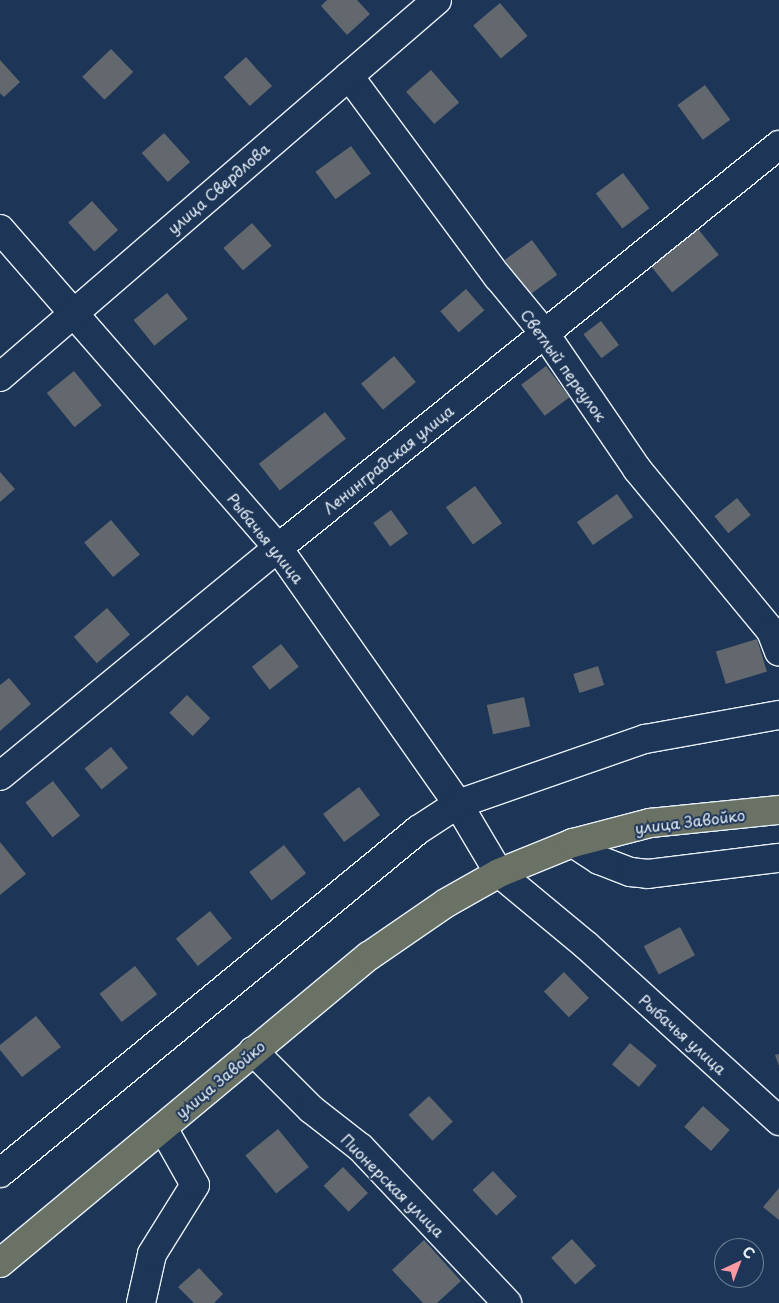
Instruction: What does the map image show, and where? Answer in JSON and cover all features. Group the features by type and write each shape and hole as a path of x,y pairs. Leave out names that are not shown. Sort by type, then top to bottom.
{"main road":[{"name":"улица Завойко","path":"0,1263 369,956 446,903 499,873 573,843 650,823 779,810"}],"street":[{"name":"улица Свердлова","path":"0,376 438,0"},
{"name":"Светлый переулок","path":"349,76 498,277 545,334 637,469 765,624 779,652"},
{"name":"Ленинградская улица","path":"0,776 278,548 779,145"},
{"name":"Рыбачья улица","path":"0,229 278,548 458,804 499,873 587,946 779,1121"},
{"path":"0,1173 418,830 458,804 645,739 779,715"},
{"path":"573,843 599,860 630,872 648,874 779,858"},
{"name":"Пионерская улица","path":"254,1051 311,1109 361,1148 507,1303"},
{"path":"141,1303 152,1254 195,1185 163,1128"}],"building":[{"path":"327,0 357,0 370,14 347,35 321,6"},
{"path":"500,3 528,36 501,58 473,25"},
{"path":"111,49 133,72 104,100 82,77"},
{"path":"246,57 272,86 250,106 224,77"},
{"path":"0,60 20,82 4,97 0,93"},
{"path":"431,70 459,102 434,124 406,92"},
{"path":"705,85 730,120 703,140 677,105"},
{"path":"164,133 190,162 168,182 142,153"},
{"path":"351,146 371,174 335,199 315,172"},
{"path":"623,173 649,208 622,229 596,193"},
{"path":"92,201 118,230 94,251 68,222"},
{"path":"252,223 272,246 243,271 223,248"},
{"path":"698,229 719,255 672,292 651,267"},
{"path":"532,240 557,275 530,295 504,260"},
{"path":"466,289 484,310 459,332 440,311"},
{"path":"167,293 188,319 154,346 134,320"},
{"path":"601,321 619,345 601,358 583,334"},
{"path":"394,356 416,382 383,410 361,384"},
{"path":"546,366 569,397 545,416 521,385"},
{"path":"74,371 102,405 74,427 47,393"},
{"path":"325,412 346,439 280,491 259,464"},
{"path":"0,472 15,489 0,502"},
{"path":"475,486 502,523 473,544 446,507"},
{"path":"617,494 633,517 593,545 577,522"},
{"path":"737,498 751,515 728,533 714,516"},
{"path":"391,510 408,533 390,546 373,523"},
{"path":"111,520 140,554 113,577 84,542"},
{"path":"107,608 130,634 97,663 74,637"},
{"path":"757,639 767,672 726,684 716,652"},
{"path":"281,644 299,667 270,690 252,667"},
{"path":"598,666 604,685 579,693 573,674"},
{"path":"9,678 31,704 0,731 0,685"},
{"path":"187,695 210,718 193,736 169,713"},
{"path":"524,697 530,726 493,734 487,705"},
{"path":"111,747 128,768 102,789 85,768"},
{"path":"53,781 80,816 53,837 25,803"},
{"path":"359,787 380,815 344,842 323,814"},
{"path":"0,842 26,874 0,895"},
{"path":"284,845 306,873 271,900 249,872"},
{"path":"210,911 232,938 198,966 176,939"},
{"path":"680,927 695,955 659,975 644,946"},
{"path":"135,966 157,994 122,1022 100,994"},
{"path":"564,972 589,998 569,1017 544,991"},
{"path":"36,1016 61,1047 22,1077 0,1050 0,1045"},
{"path":"630,1043 657,1065 639,1087 612,1064"},
{"path":"779,1054 779,1066 775,1055"},
{"path":"429,1096 453,1122 432,1141 409,1115"},
{"path":"703,1106 730,1130 711,1151 684,1127"},
{"path":"278,1129 309,1167 276,1194 245,1155"},
{"path":"343,1167 368,1193 349,1212 324,1186"},
{"path":"493,1171 517,1197 496,1216 473,1190"},
{"path":"779,1188 779,1220 763,1207"},
{"path":"572,1239 596,1266 575,1284 551,1258"},
{"path":"424,1240 461,1281 437,1303 423,1303 392,1270"},
{"path":"199,1268 223,1294 214,1303 194,1303 178,1287"}]}
